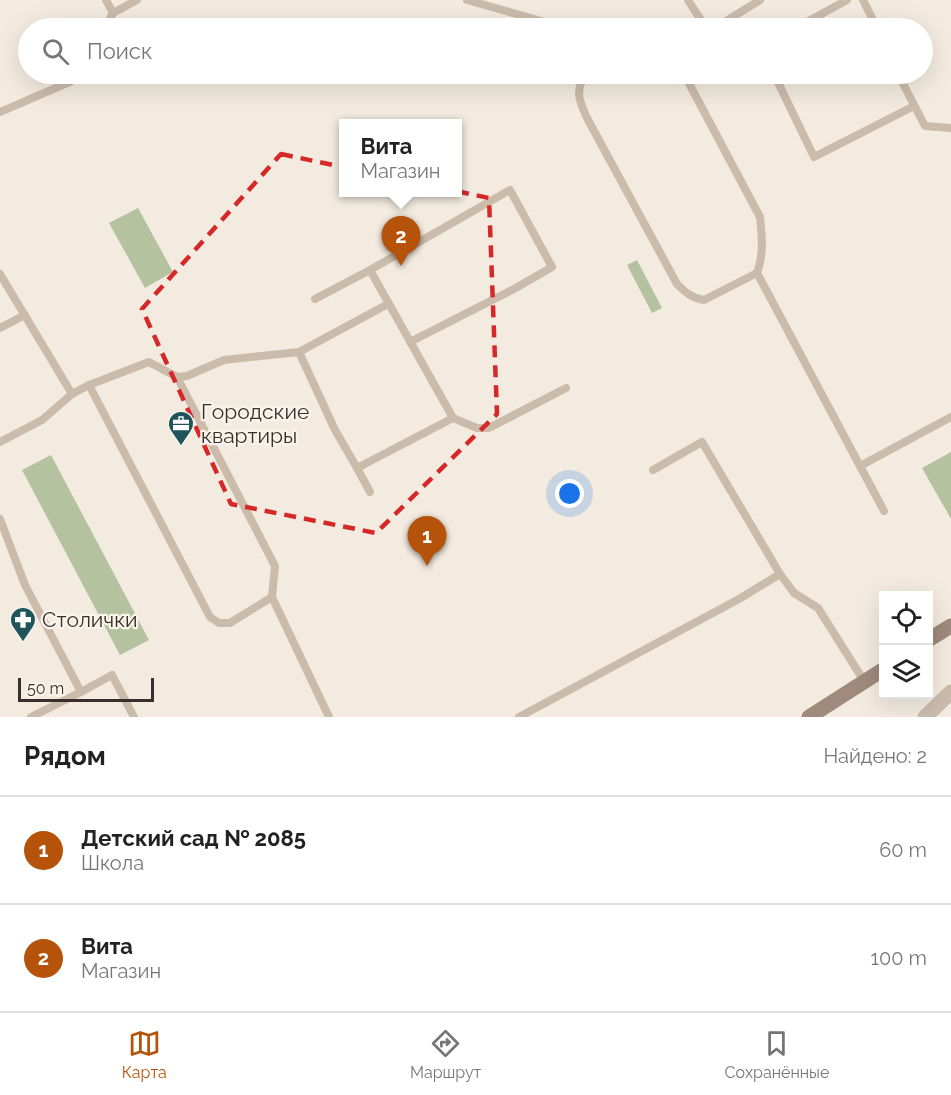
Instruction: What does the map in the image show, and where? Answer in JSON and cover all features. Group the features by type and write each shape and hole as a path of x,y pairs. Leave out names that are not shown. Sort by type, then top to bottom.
{"main road":[{"path":"933,637 951,626"},
{"path":"808,717 879,672"}],"street":[{"path":"925,717 951,692"}],"lane":[{"path":"106,0 112,13"},
{"path":"110,18 112,13 137,0"},
{"path":"467,0 531,18"},
{"path":"688,0 700,18"},
{"path":"731,18 760,0"},
{"path":"814,18 847,0"},
{"path":"863,0 872,18"},
{"path":"0,112 65,84"},
{"path":"580,84 578,93 584,111 677,284 686,294 695,299 704,300 757,273 762,260 763,242 760,217 689,84"},
{"path":"779,84 814,157 914,106"},
{"path":"903,84 925,126 951,128"},
{"path":"315,299 510,190 552,267 410,342"},
{"path":"370,270 453,418 477,428 489,428 566,388"},
{"path":"757,273 884,511"},
{"path":"0,274 72,394"},
{"path":"0,442 42,420 72,394 149,362 177,377 187,376 224,360 299,352 388,304"},
{"path":"0,328 25,315"},
{"path":"299,352 335,430 370,492"},
{"path":"177,377 275,566 272,597 329,717"},
{"path":"89,385 210,617 219,623 230,623 272,597"},
{"path":"860,466 951,417"},
{"path":"357,468 453,418"},
{"path":"653,470 702,442 780,574 794,593 818,608 864,681"},
{"path":"0,519 25,585 81,692"},
{"path":"519,717 740,598 780,574"},
{"path":"31,717 112,675 134,717"}],"highlighted area":[{"path":"281,154 489,198 497,414 376,533 231,504 142,309"}],"green space":[{"path":"138,208 173,272 145,288 109,223"},
{"path":"637,260 662,308 652,313 627,265"},
{"path":"951,452 951,519 922,468"},
{"path":"51,455 149,640 120,655 22,470"}],"place":[{"name":"Вита","path":"401,266"},
{"name":"Городские квартиры","path":"181,447"},
{"name":"Детский сад № 2085","path":"427,566"},
{"name":"Столички","path":"23,643"}]}
